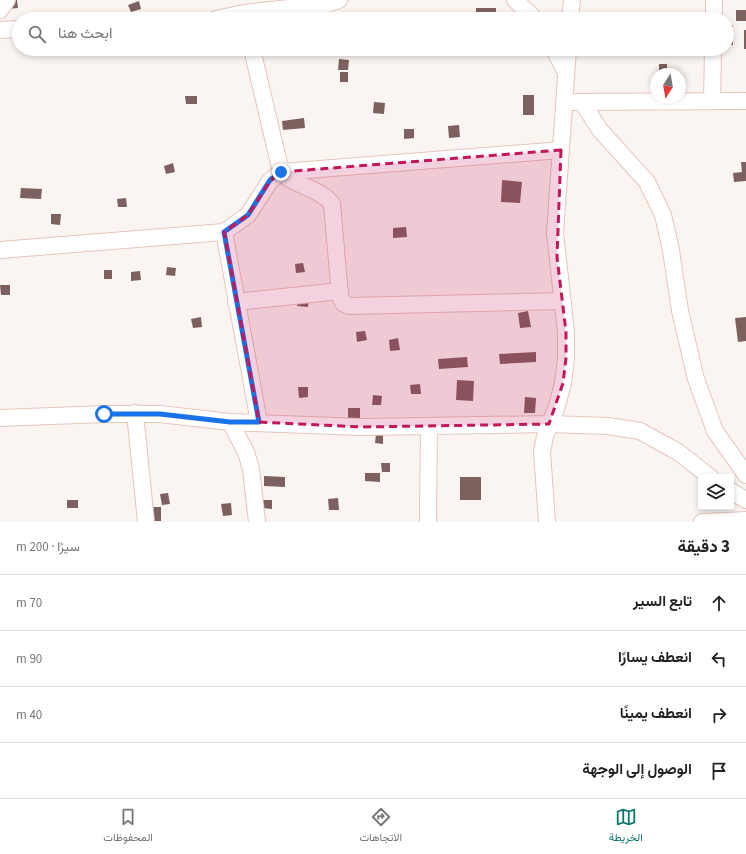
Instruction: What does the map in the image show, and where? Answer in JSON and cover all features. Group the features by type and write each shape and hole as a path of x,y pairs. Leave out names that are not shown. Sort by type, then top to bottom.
{"street":[{"path":"0,10 7,0"},
{"path":"244,11 326,4 339,0"},
{"path":"515,0 528,12"},
{"path":"571,12 572,0"},
{"path":"714,0 714,12"},
{"path":"0,30 12,29"},
{"path":"254,56 281,172 288,179 325,197 332,204 340,291 343,303 349,306 563,301"},
{"path":"558,56 566,73"},
{"path":"547,522 542,452 549,424 557,406 563,383 566,358 566,332 555,233 567,56"},
{"path":"712,101 713,56"},
{"path":"564,102 746,101"},
{"path":"582,102 600,130 647,182 663,214 680,311 696,379 715,431 746,475"},
{"path":"0,250 224,232 248,215 270,180 281,172 561,150"},
{"path":"224,232 259,422"},
{"path":"236,302 340,291"},
{"path":"0,418 135,413 160,414 230,422 259,422 310,426 362,427 549,424 608,426 640,431 678,452 706,474"},
{"path":"135,413 146,522"},
{"path":"230,422 246,452 251,469 257,522"},
{"path":"428,522 429,426"},
{"path":"734,493 746,500"},
{"path":"702,522 746,520"}],"highlighted area":[{"path":"561,150 557,257 566,332 566,358 563,383 549,424 362,427 259,422 224,232 248,215 270,181 281,172"}],"building":[{"path":"7,0 17,0 18,8 7,9"},
{"path":"139,1 141,9 131,12 128,5"},
{"path":"476,8 496,8 496,12 476,12"},
{"path":"736,10 746,10 746,21 736,21"},
{"path":"744,30 746,30 746,49 744,49"},
{"path":"339,59 349,60 348,70 338,70"},
{"path":"659,64 667,64 667,68 659,68"},
{"path":"340,72 348,72 348,82 340,82"},
{"path":"523,95 534,95 534,115 523,115"},
{"path":"185,96 197,96 197,104 186,104"},
{"path":"374,102 385,103 384,114 373,113"},
{"path":"304,118 305,128 283,130 282,121"},
{"path":"459,125 460,137 449,138 448,126"},
{"path":"404,129 414,129 414,138 404,139"},
{"path":"741,162 746,162 746,181 734,182 733,173 742,172"},
{"path":"173,163 175,172 166,174 164,166"},
{"path":"502,180 522,182 520,203 501,202"},
{"path":"21,188 42,189 41,199 20,198"},
{"path":"126,198 127,207 118,207 117,199"},
{"path":"51,214 61,214 60,225 51,224"},
{"path":"406,227 407,237 393,238 393,228"},
{"path":"303,263 305,272 296,273 295,264"},
{"path":"167,267 176,268 175,276 166,275"},
{"path":"104,270 112,270 112,279 104,279"},
{"path":"140,271 141,280 131,281 131,272"},
{"path":"0,285 10,285 10,295 1,295"},
{"path":"298,297 309,298 308,307 297,306"},
{"path":"528,311 531,327 520,328 518,313"},
{"path":"201,317 202,327 193,328 191,319"},
{"path":"746,317 746,341 738,342 735,318"},
{"path":"365,331 367,340 357,342 356,332"},
{"path":"398,338 400,350 390,351 389,340"},
{"path":"536,352 536,362 500,364 499,354"},
{"path":"467,357 468,367 439,369 438,359"},
{"path":"457,380 474,381 473,401 456,400"},
{"path":"420,384 421,394 411,394 410,385"},
{"path":"298,387 308,387 308,397 299,398"},
{"path":"373,395 382,396 381,405 372,405"},
{"path":"525,397 536,398 535,413 524,413"},
{"path":"348,408 360,408 360,418 348,418"},
{"path":"376,434 383,434 383,444 375,443"},
{"path":"381,463 390,463 390,472 382,472"},
{"path":"365,473 380,473 380,482 365,481"},
{"path":"264,476 285,477 285,487 264,486"},
{"path":"460,477 481,477 481,500 460,500"},
{"path":"168,493 170,504 162,505 160,494"},
{"path":"338,498 339,510 329,510 328,499"},
{"path":"67,500 78,500 78,508 67,508"},
{"path":"262,500 272,500 272,509 262,508"},
{"path":"231,503 232,515 223,516 221,504"},
{"path":"148,507 161,507 161,521 148,521"}],"route":[{"path":"104,414 160,414 230,422 259,422 224,232 248,215 270,180 281,172"}]}
